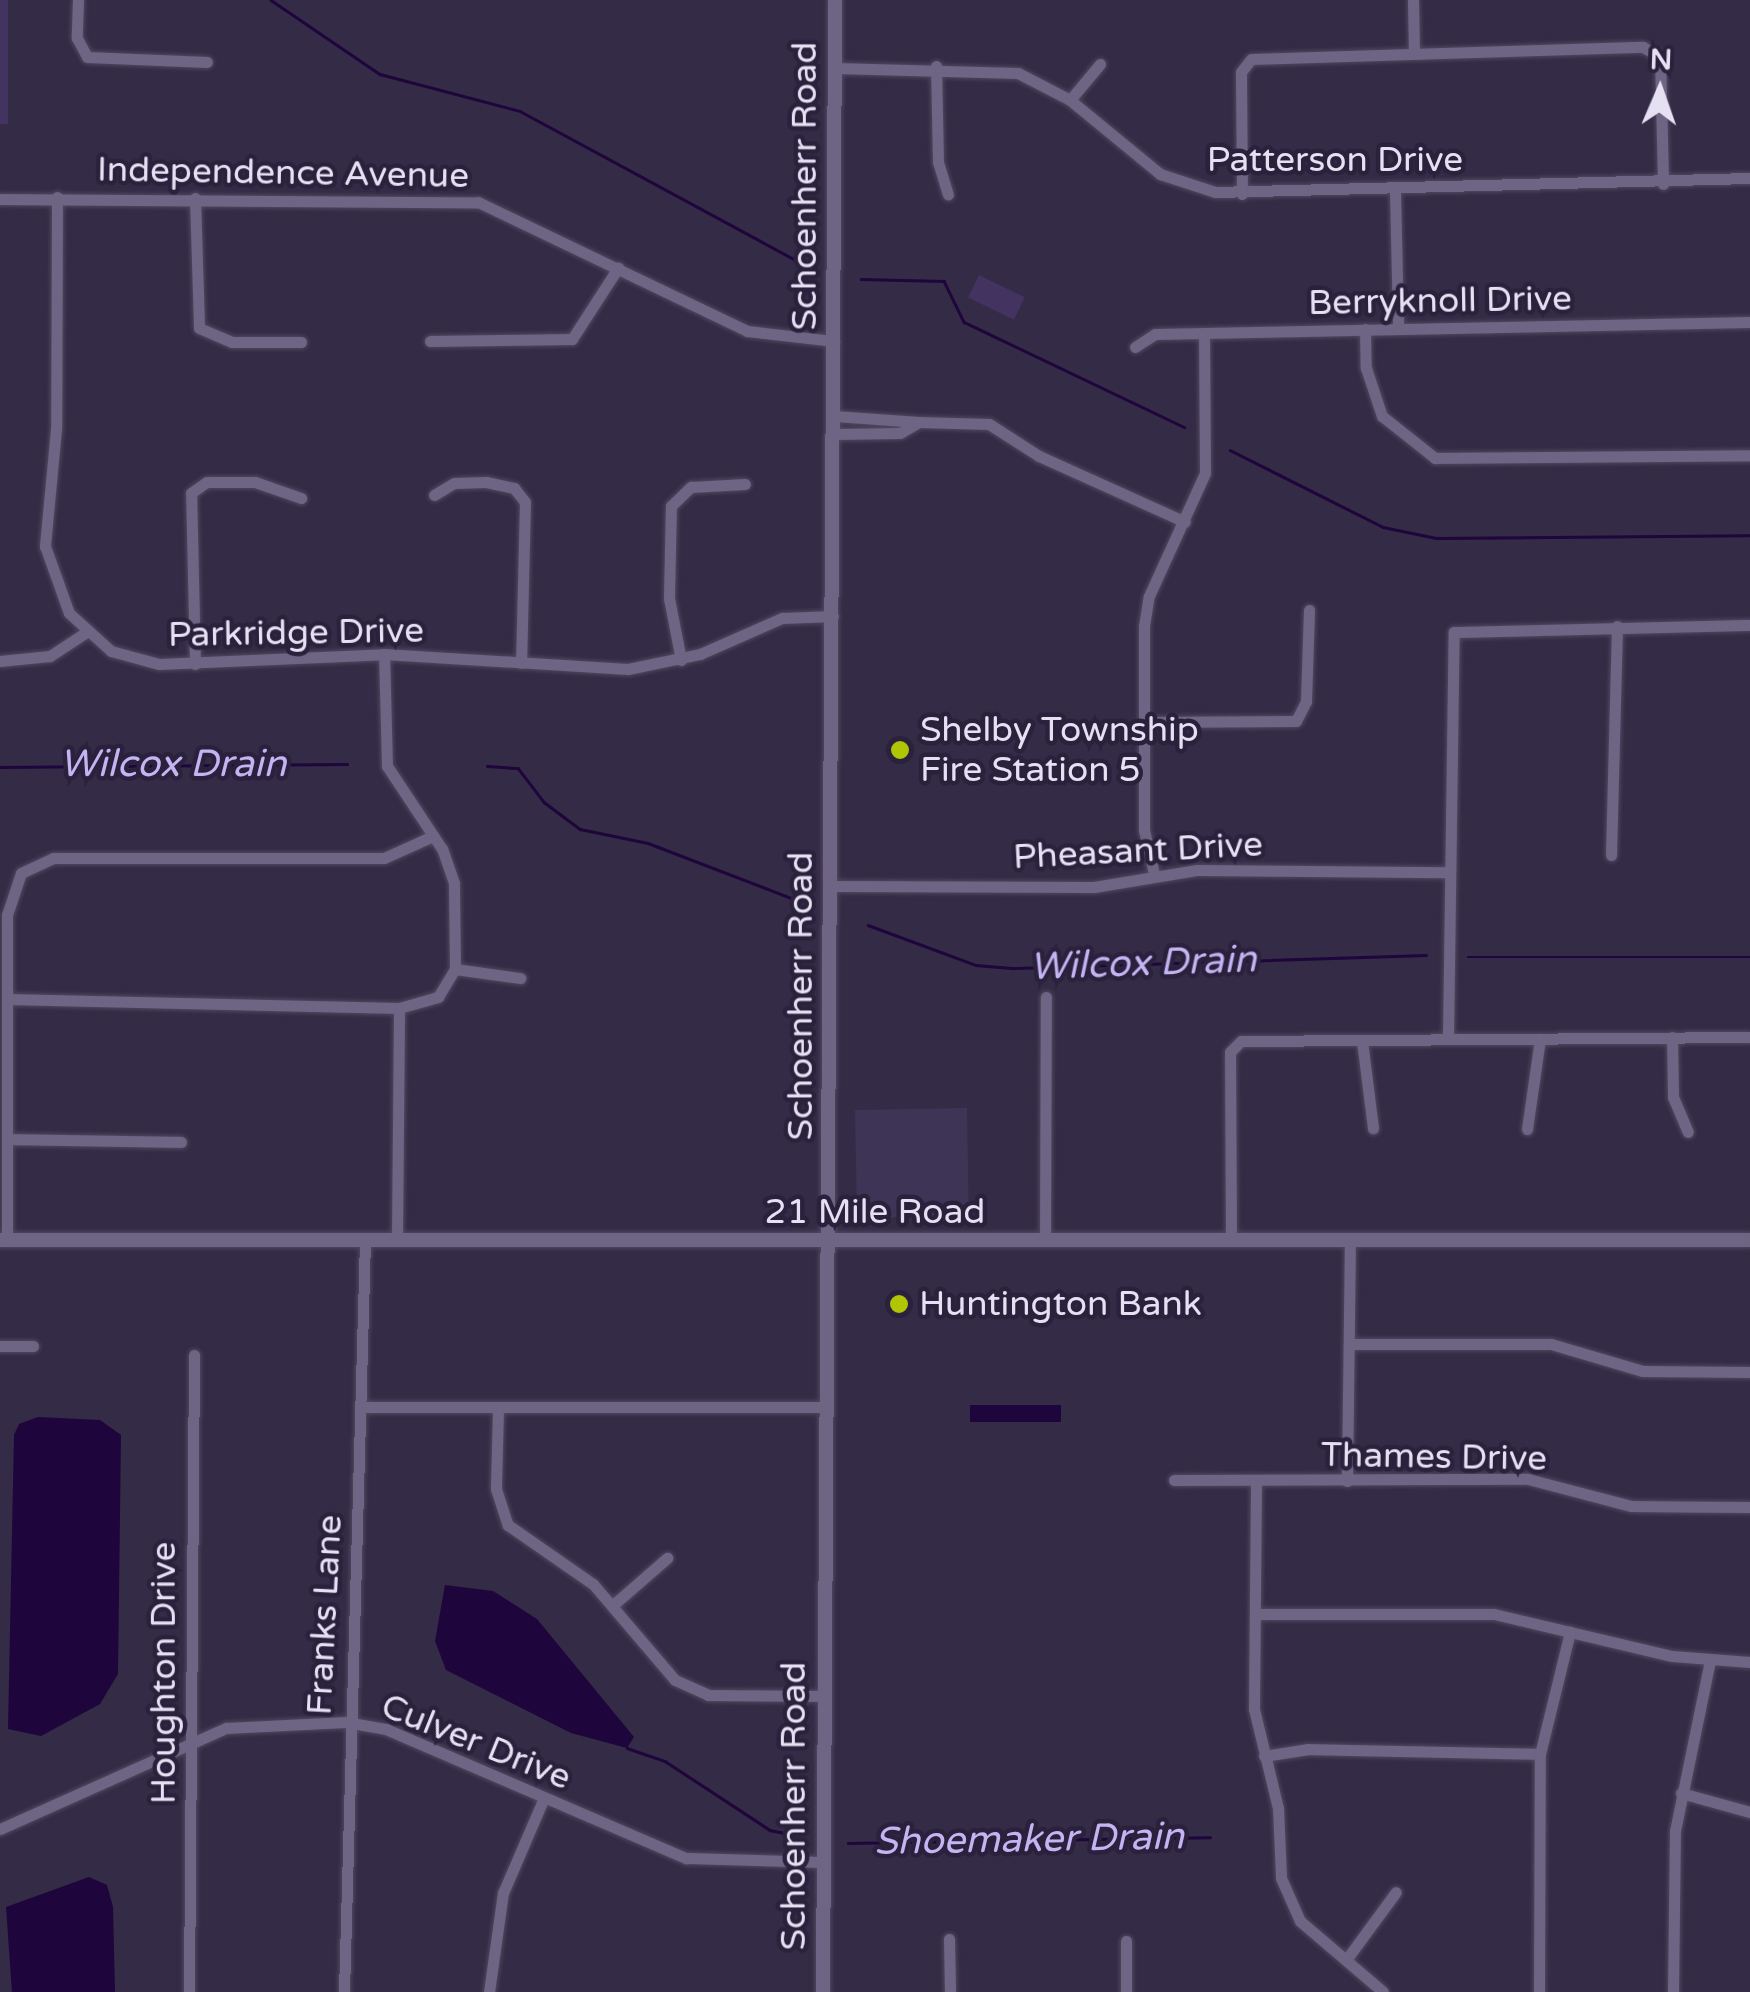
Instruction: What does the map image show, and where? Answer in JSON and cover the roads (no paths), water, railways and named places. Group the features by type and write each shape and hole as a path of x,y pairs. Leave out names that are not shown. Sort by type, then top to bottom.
{"street":[{"path":"78,0 79,52 207,62"},
{"name":"Schoenherr Road","path":"823,1992 836,0"},
{"path":"1413,0 1414,53"},
{"path":"1242,194 1246,62 1414,53 1654,50 1663,184"},
{"path":"1070,100 1100,64"},
{"path":"936,66 938,162 948,196"},
{"name":"Patterson Drive","path":"835,68 936,66 1008,71 1070,100 1160,174 1242,194 1663,184 1750,178"},
{"path":"1395,191 1398,328"},
{"name":"Independence Avenue","path":"0,198 478,202 747,331 834,341"},
{"name":"Parkridge Drive","path":"57,198 56,430 45,546 60,598 85,632 134,660 195,664 384,654 628,670 681,660 774,620 832,616"},
{"path":"195,198 198,328 232,342 301,342"},
{"path":"430,342 572,339 618,268"},
{"name":"Berryknoll Drive","path":"1135,347 1155,334 1750,322"},
{"path":"1365,329 1366,368 1382,416 1436,458 1750,455"},
{"path":"1154,874 1144,830 1146,609 1207,461 1204,334"},
{"path":"834,416 989,424 1038,456 1185,522"},
{"path":"834,434 900,433 918,422"},
{"path":"195,664 190,493 207,482 255,482 300,498"},
{"path":"434,495 454,483 500,483 525,502 521,662"},
{"path":"681,660 669,598 671,506 691,487 745,484"},
{"path":"1144,722 1300,718 1309,610"},
{"path":"1448,1038 1447,872 1454,632 1750,625"},
{"path":"1611,855 1617,626"},
{"path":"0,661 50,656 85,632"},
{"path":"7,999 399,1008 438,997 455,969 454,883 433,836 387,766 384,654"},
{"path":"3,1240 8,1139 9,898 20,872 52,858 394,858 433,836"},
{"name":"Pheasant Drive","path":"832,886 1094,887 1154,874 1447,872"},
{"path":"455,969 520,978"},
{"path":"1045,1241 1046,997"},
{"path":"397,1242 399,1008"},
{"path":"1672,1037 1673,1097 1688,1132"},
{"path":"1232,1240 1230,1052 1241,1041 1750,1037"},
{"path":"1527,1129 1540,1039"},
{"path":"1362,1041 1373,1128"},
{"path":"8,1139 181,1142"},
{"name":"21 Mile Road","path":"3,1240 1750,1240"},
{"path":"1347,1481 1350,1240"},
{"name":"Franks Lane","path":"344,1992 346,1722 365,1241"},
{"path":"1349,1344 1551,1344 1643,1370 1750,1372"},
{"path":"0,1346 33,1346"},
{"name":"Houghton Drive","path":"190,1992 194,1355"},
{"path":"360,1407 828,1407"},
{"path":"498,1410 501,1514 612,1605 692,1690 825,1696"},
{"name":"Thames Drive","path":"1174,1480 1528,1479 1617,1504 1750,1507"},
{"path":"1256,1481 1254,1709 1287,1897 1300,1921 1384,1992"},
{"path":"612,1605 667,1558"},
{"path":"1255,1614 1494,1614 1710,1661 1750,1662"},
{"path":"1539,1992 1540,1754 1570,1632"},
{"path":"1673,1992 1681,1793 1710,1661"},
{"name":"Culver Drive","path":"0,1830 236,1725 346,1722 386,1729 686,1858 824,1862"},
{"path":"1264,1756 1308,1749 1540,1754"},
{"path":"1681,1793 1750,1812"},
{"path":"489,1992 503,1893 544,1798"},
{"path":"1346,1960 1396,1892"},
{"path":"949,1939 950,1992"},
{"path":"1126,1941 1126,1992"}],"waterway":[{"path":"271,0 380,74 520,111 812,269"},
{"path":"861,279 944,281 964,322 1184,427"},
{"path":"1230,450 1383,527 1436,538 1750,535"},
{"name":"Wilcox Drain","path":"0,767 347,764"},
{"name":"Wilcox Drain","path":"487,766 518,768 544,802 580,829 648,843 794,899"},
{"name":"Wilcox Drain","path":"868,925 976,965 1014,968 1426,955"},
{"name":"Wilcox Drain","path":"1468,957 1750,957"},
{"name":"Shoemaker Drain","path":"627,1748 665,1761 770,1830 793,1835"},
{"name":"Shoemaker Drain","path":"848,1843 1210,1837"}],"place":[{"name":"Shelby Township Fire Station 5","path":"900,750"},
{"name":"Huntington Bank","path":"899,1304"}]}
